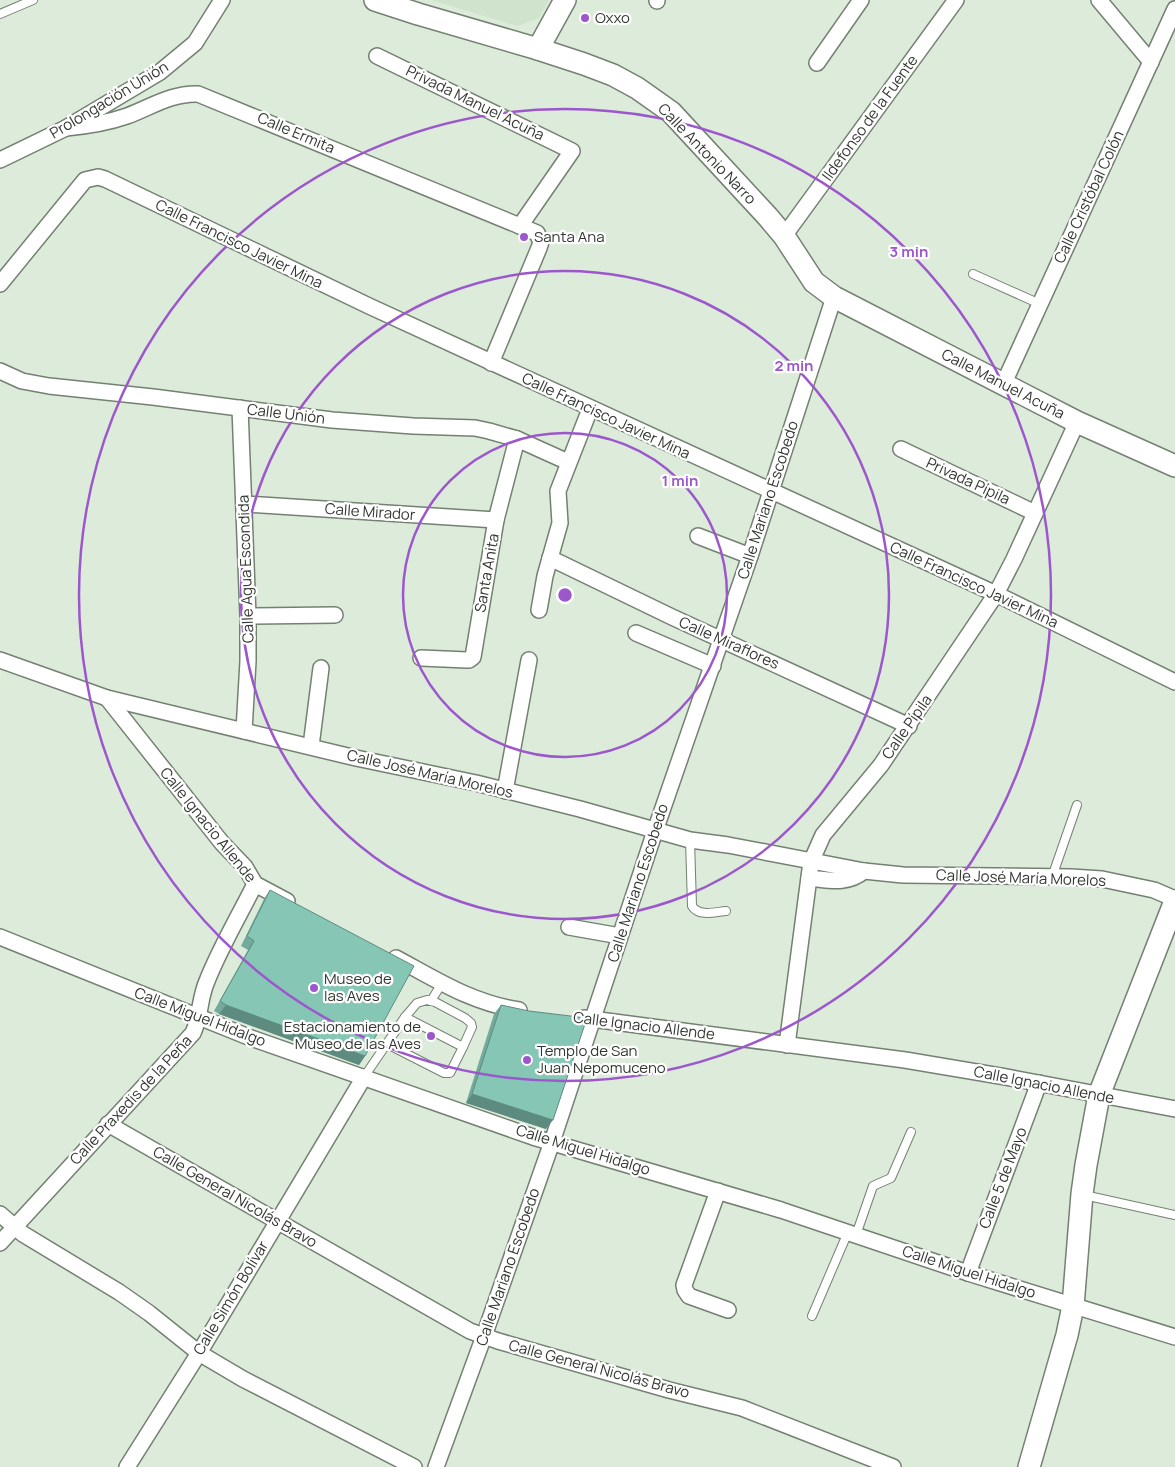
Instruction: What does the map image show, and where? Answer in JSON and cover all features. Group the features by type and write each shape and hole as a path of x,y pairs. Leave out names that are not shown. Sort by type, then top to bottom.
{"main road":[{"name":"Calle Antonio Narro","path":"375,0 426,17 538,49 613,75 637,88 670,112 768,217 784,236 814,282 834,297"},
{"path":"538,49 566,0"},
{"name":"Calle Manuel Acuña","path":"834,297 1077,422 1175,466"},
{"path":"1029,1467 1067,1335 1073,1306 1082,1194 1099,1095 1175,900"}],"street":[{"name":"Prolongación Unión","path":"0,160 66,128 160,72 195,43 222,0"},
{"path":"817,63 861,0"},
{"name":"Ildefonso de la Fuente","path":"784,236 956,0"},
{"path":"1099,0 1151,62"},
{"name":"Calle Cristóbal Colón","path":"1003,384 1175,9"},
{"name":"Privada Manuel Acuña","path":"377,56 572,151 520,226"},
{"name":"Calle Ermita","path":"66,128 99,125 180,95 198,94 537,233 541,242 491,363"},
{"name":"Calle Francisco Javier Mina","path":"0,284 85,180 91,177 105,179 491,363 996,594 1175,682"},
{"name":"Calle Mariano Escobedo","path":"436,1467 552,1142 654,831 713,666 772,491 834,297"},
{"name":"Calle Unión","path":"0,371 34,384 368,423 475,428 517,439 568,462"},
{"name":"Calle Agua Escondida","path":"240,408 248,616 248,661 244,731"},
{"path":"539,610 550,558 560,523 558,491 590,409"},
{"name":"Calle Pípila","path":"787,1045 811,862 823,835 880,766 909,726 996,594 1077,422"},
{"name":"Santa Anita","path":"421,658 469,660 472,657 496,520 517,439"},
{"name":"Privada Pípila","path":"901,449 1035,513"},
{"name":"Calle Mirador","path":"244,504 496,520"},
{"path":"698,536 750,556"},
{"name":"Calle Miraflores","path":"550,558 624,595 909,726"},
{"path":"248,616 335,615"},
{"path":"636,633 713,666"},
{"name":"Calle José María Morelos","path":"0,660 107,698 580,809 690,840 728,845 864,871 903,875 1052,876 1102,879 1154,890 1175,900"},
{"path":"505,791 529,660"},
{"path":"311,746 321,668"},
{"name":"Calle Ignacio Allende","path":"107,698 217,836 245,867 255,884 298,906"},
{"name":"Calle José María Morelos","path":"809,878 837,880 855,878 864,871"},
{"name":"Calle Praxedis de la Peña","path":"0,1243 193,1033 199,1017 200,999 208,979 255,884"},
{"path":"570,927 620,936"},
{"name":"Calle Miguel Hidalgo","path":"0,937 303,1057 552,1142 718,1191 852,1233 968,1273 1175,1337"},
{"path":"382,951 481,1002 494,1006 534,1012"},
{"name":"Calle Ignacio Allende","path":"573,1017 905,1060 1175,1109"},
{"name":"Calle Simón Bolívar","path":"127,1467 364,1077"},
{"name":"Calle 5 de Mayo","path":"968,1273 1039,1083"},
{"name":"Calle General Nicolás Bravo","path":"108,1124 470,1331 669,1390 742,1408 893,1467"},
{"path":"718,1191 684,1285 684,1290 689,1296 728,1310"},
{"path":"0,1214 23,1234 133,1302 198,1353 243,1379 407,1465"}],"lane":[{"path":"0,14 33,0"},
{"path":"973,274 1040,304"},
{"path":"1052,876 1077,805"},
{"path":"690,840 692,906 698,912 703,913 726,911"},
{"path":"431,1000 442,983"},
{"path":"364,1077 405,1017 417,1003 431,1000 469,1020 472,1027 452,1070 447,1073 387,1044"},
{"path":"405,1017 463,1047"},
{"path":"812,1316 874,1186 891,1178 911,1132"},
{"path":"1082,1194 1175,1215"}],"shaded area":[{"path":"431,0 549,0 539,18 517,26"}],"building":[{"name":"Museo de las Aves","path":"270,890 414,966 365,1056 226,1005 220,1001 254,941 247,936"},
{"name":"Templo de San Juan Nepomuceno","path":"501,1005 529,1011 587,1018 553,1120 472,1094"}],"place":[{"name":"Oxxo","path":"585,18"},
{"name":"Santa Ana","path":"524,237"},
{"name":"Museo de las Aves","path":"314,988"},
{"name":"Estacionamiento de Museo de las Aves","path":"431,1036"},
{"name":"Templo de San Juan Nepomuceno","path":"527,1060"}]}
